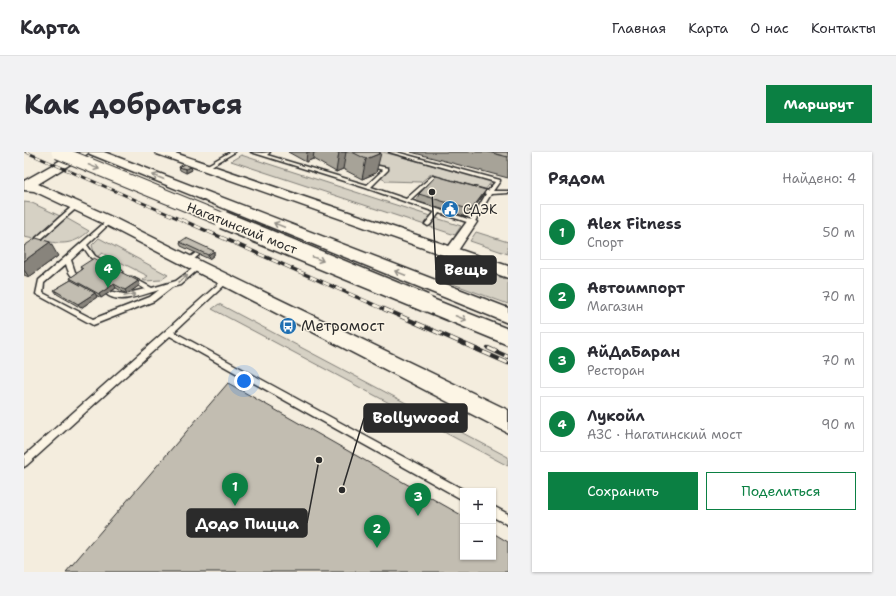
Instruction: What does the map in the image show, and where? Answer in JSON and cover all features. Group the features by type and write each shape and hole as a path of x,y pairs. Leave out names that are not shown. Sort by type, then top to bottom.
{"main road":[{"name":"Нагатинский мост","path":"58,152 431,296"},
{"path":"25,185 83,152"},
{"name":"Нагатинский мост","path":"94,152 431,296"},
{"path":"160,152 508,272"},
{"path":"25,185 39,188 77,205 194,261 226,281 508,422"},
{"path":"431,296 508,316"},
{"path":"431,296 508,338"}],"street":[{"path":"451,252 472,222"}],"lane":[{"path":"206,167 233,152"},
{"path":"253,152 266,153 472,222 498,181 391,152"},
{"path":"364,163 386,169 368,187"},
{"path":"408,201 432,177 489,193 508,192"},
{"path":"38,239 77,205"},
{"path":"428,224 438,211"},
{"path":"109,221 68,260 41,282 39,294 93,322 152,299 170,286"},
{"path":"84,245 93,257 151,290"},
{"path":"68,260 72,273 78,277"},
{"path":"108,293 117,297 126,297 170,286 178,283 194,261"},
{"path":"24,462 226,281"},
{"path":"169,332 460,493"},
{"path":"496,513 508,520"}],"shaded area":[{"path":"330,152 383,152 492,181 485,190 431,174 421,182 386,181 381,178 389,169"},
{"path":"241,155 461,226 455,235 231,161"},
{"path":"24,202 32,203 60,216 34,239 24,237"},
{"path":"66,218 89,231 78,239 67,243 55,243 42,240"},
{"path":"476,232 508,242 508,254 470,241"},
{"path":"99,238 168,275 161,280 145,281 143,280 148,276 102,253 97,257 95,256 92,245"},
{"path":"458,262 508,280 508,304 445,281"},
{"path":"219,304 508,457 508,466 212,309"}],"pier":[{"path":"24,152 64,152 42,165 24,157"}],"building":[{"path":"352,152 378,152 381,153 366,159"},
{"path":"488,152 508,152 508,157"},
{"path":"184,164 191,167 186,169 179,167"},
{"path":"436,176 486,190 471,210 419,194"},
{"path":"36,238 50,242 24,261 24,246"},
{"path":"186,238 214,251 208,255 180,242"},
{"path":"94,258 138,281 125,290 114,284 99,294 70,278 83,269 80,267"},
{"path":"71,280 95,293 78,304 54,290"},
{"path":"228,383 460,514 460,560 496,560 496,535 508,542 508,572 66,572"}],"railway":[{"path":"26,152 184,221"},
{"path":"182,220 386,310"},
{"path":"384,309 508,363"},
{"path":"488,348 508,357"}],"place":[{"name":"Вещь","path":"432,192"},
{"name":"СДЭК","path":"450,209"},
{"name":"Лукойл","path":"108,288"},
{"name":"Метромост","path":"288,326"},
{"name":"Додо Пицца","path":"319,460"},
{"name":"Bollywood","path":"342,490"},
{"name":"Alex Fitness","path":"235,506"},
{"name":"АйДаБаран","path":"418,516"},
{"name":"Автоимпорт","path":"377,548"}]}
